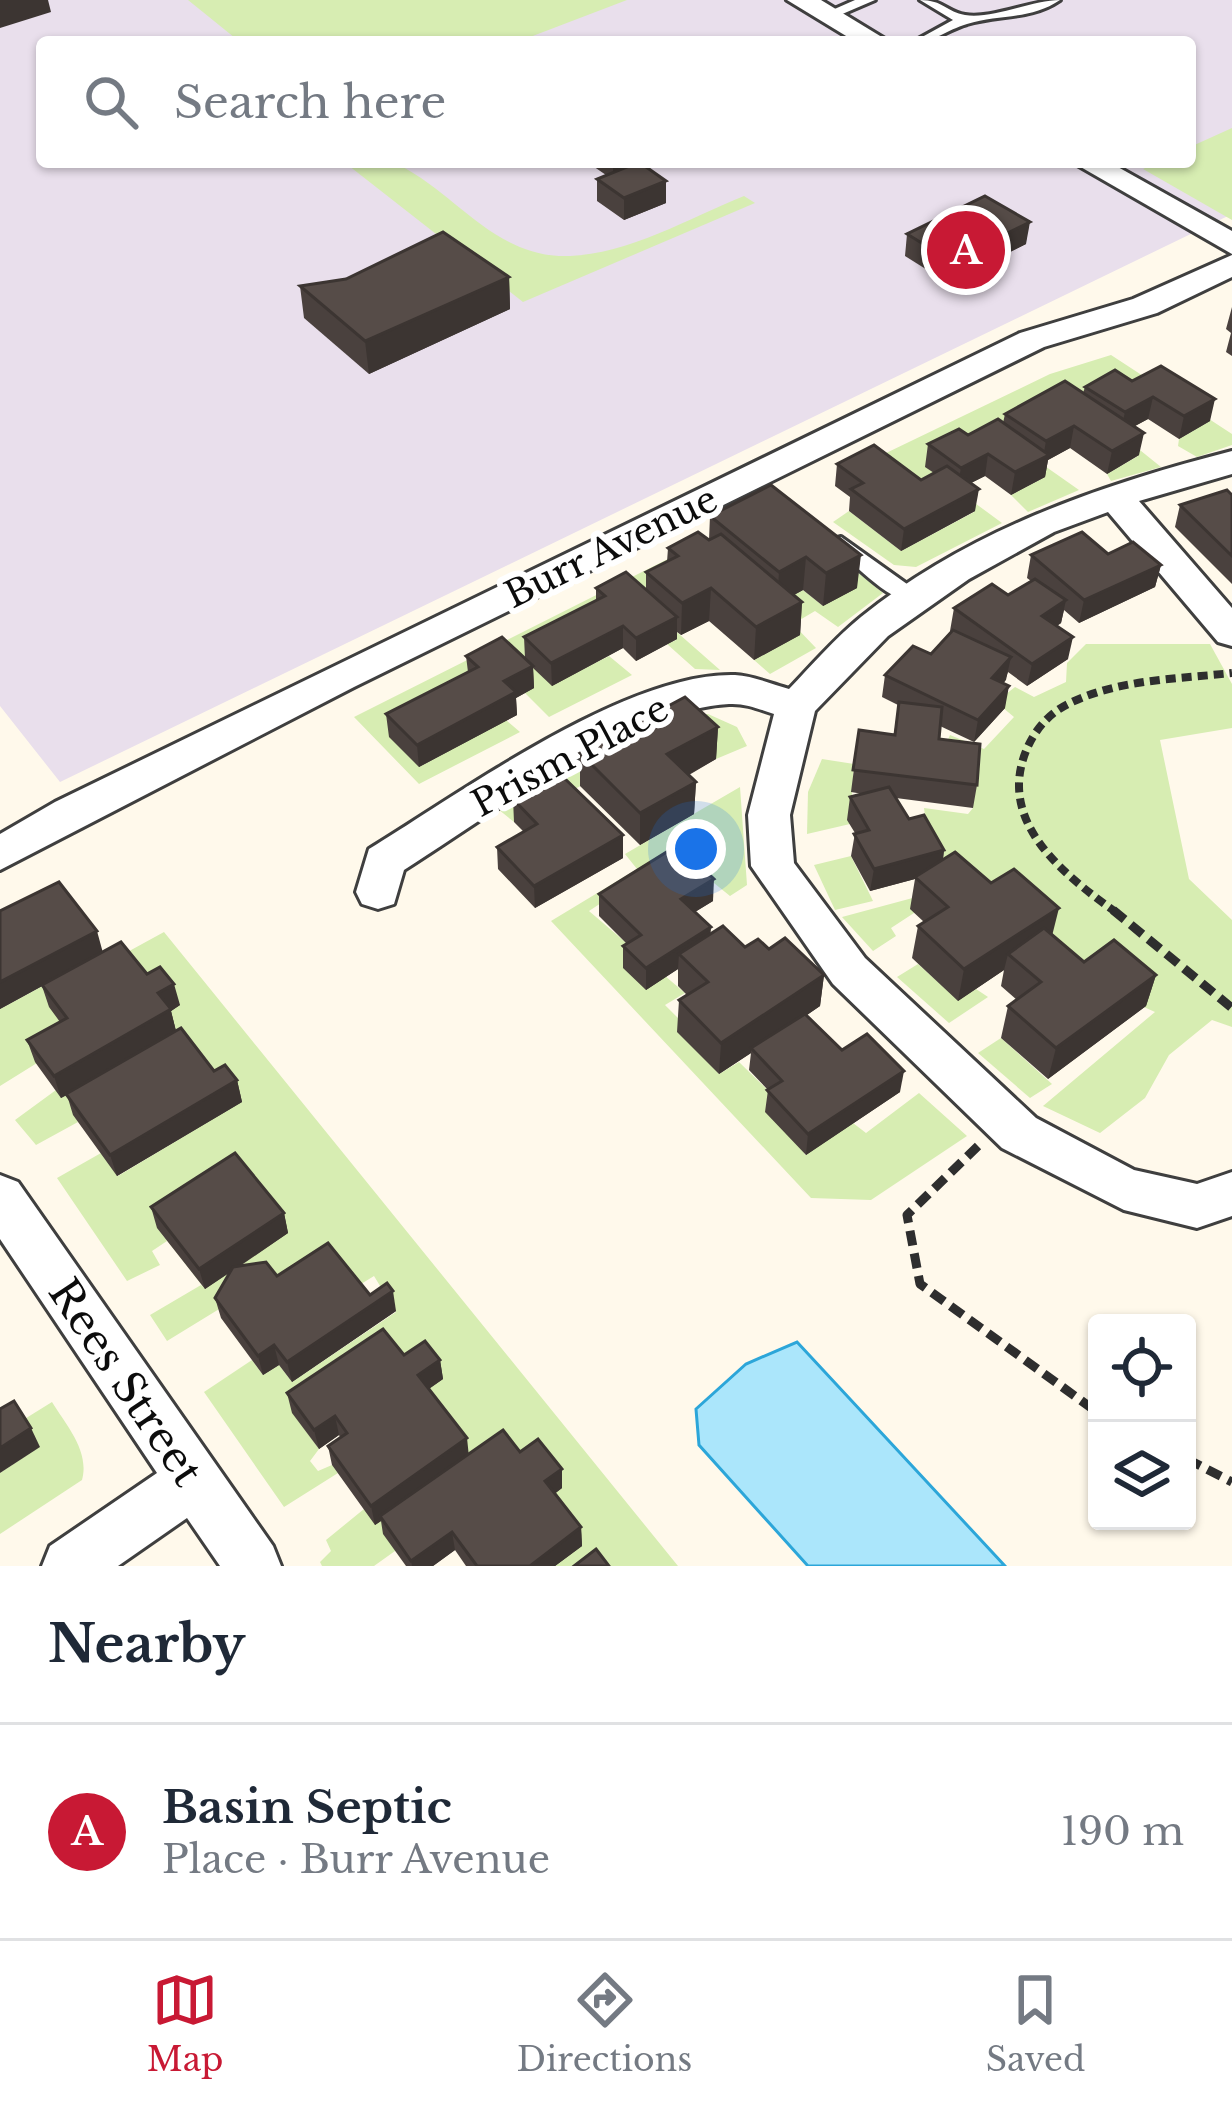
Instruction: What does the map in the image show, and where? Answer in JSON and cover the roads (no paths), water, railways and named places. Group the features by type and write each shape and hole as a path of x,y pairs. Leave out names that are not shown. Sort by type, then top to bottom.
{"street":[{"path":"801,0 865,36"},
{"path":"1098,168 1232,244"},
{"name":"Burr Avenue","path":"0,854 70,813 340,677 766,483 1032,340 1145,306 1232,266"},
{"path":"1232,462 1115,496 1041,524 977,557 860,639 796,706 769,815 773,866 849,971 1018,1133 1124,1189 1197,1205 1232,1194"},
{"path":"1115,496 1232,633"},
{"name":"Prism Place","path":"378,892 384,861 605,729 670,698 734,689 796,706"},
{"name":"Rees Street","path":"0,1197 253,1566"},
{"path":"70,1566 193,1481"}],"lane":[{"path":"828,15 868,0"},
{"path":"927,0 963,20"},
{"path":"932,36 963,20 1028,11 1053,0"},
{"path":"826,531 895,587 918,598"}],"water":[{"path":"797,1342 1005,1566 808,1566 699,1445 696,1409 746,1364"}],"place":[{"name":"Basin Septic","path":"966,250"}]}
